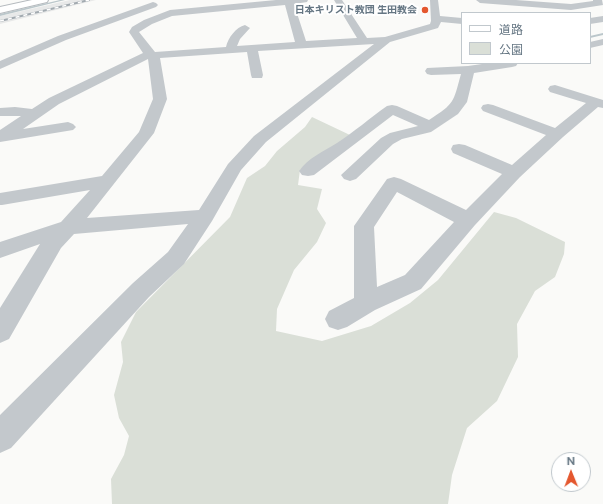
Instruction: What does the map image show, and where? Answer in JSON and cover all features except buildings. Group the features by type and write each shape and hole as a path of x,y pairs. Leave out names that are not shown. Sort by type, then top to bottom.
{"main road":[{"path":"0,10 44,0"}],"street":[{"path":"289,0 301,45"},
{"path":"0,331 53,242 108,181 146,133 160,100 154,57 134,32 136,29 148,22 170,14 289,0 304,0"},
{"path":"338,0 364,41"},
{"path":"480,0 572,7 600,3 597,0"},
{"path":"170,14 183,2"},
{"path":"148,22 155,3"},
{"path":"0,65 41,47 155,3"},
{"path":"0,137 54,101 145,56 231,49 386,40 434,26 435,9 461,21"},
{"path":"591,21 603,20"},
{"path":"231,49 231,45 236,36 245,28"},
{"path":"0,437 141,290 176,258 205,216 234,168 260,139 386,40"},
{"path":"22,42 41,47"},
{"path":"591,45 603,42"},
{"path":"252,48 257,75"},
{"path":"452,57 461,64"},
{"path":"461,64 469,70"},
{"path":"431,71 469,70 506,64"},
{"path":"350,175 387,141 396,136 425,129 453,111 460,102 469,70"},
{"path":"555,89 600,103"},
{"path":"338,319 366,302 413,282 468,220 514,173 557,134 600,103"},
{"path":"488,108 557,134"},
{"path":"308,170 328,155 342,147 392,109 431,126"},
{"path":"0,112 15,111 33,114"},
{"path":"0,137 68,127"},
{"path":"459,149 514,173"},
{"path":"2,199 108,181"},
{"path":"366,302 364,226 394,183 468,220"},
{"path":"0,250 68,227 205,216"}],"shaded area":[{"path":"70,0 96,0 0,24 0,16"}],"green space":[{"path":"312,117 350,135 300,170 298,185 322,189 317,209 326,223 317,242 294,270 277,309 276,331 322,341 371,326 410,303 438,280 494,212 516,218 565,242 564,254 555,277 535,291 517,324 518,357 497,401 467,428 452,475 448,504 112,504 111,479 124,455 129,436 119,418 114,395 123,362 121,342 136,312 230,217 247,178 265,166 277,151 305,127"}],"waterway":[{"path":"0,15 64,0"},
{"path":"591,37 603,34"}],"railway":[{"path":"0,21 89,0"}],"place":[{"name":"日本キリスト教団 生田教会","path":"425,10"}]}
